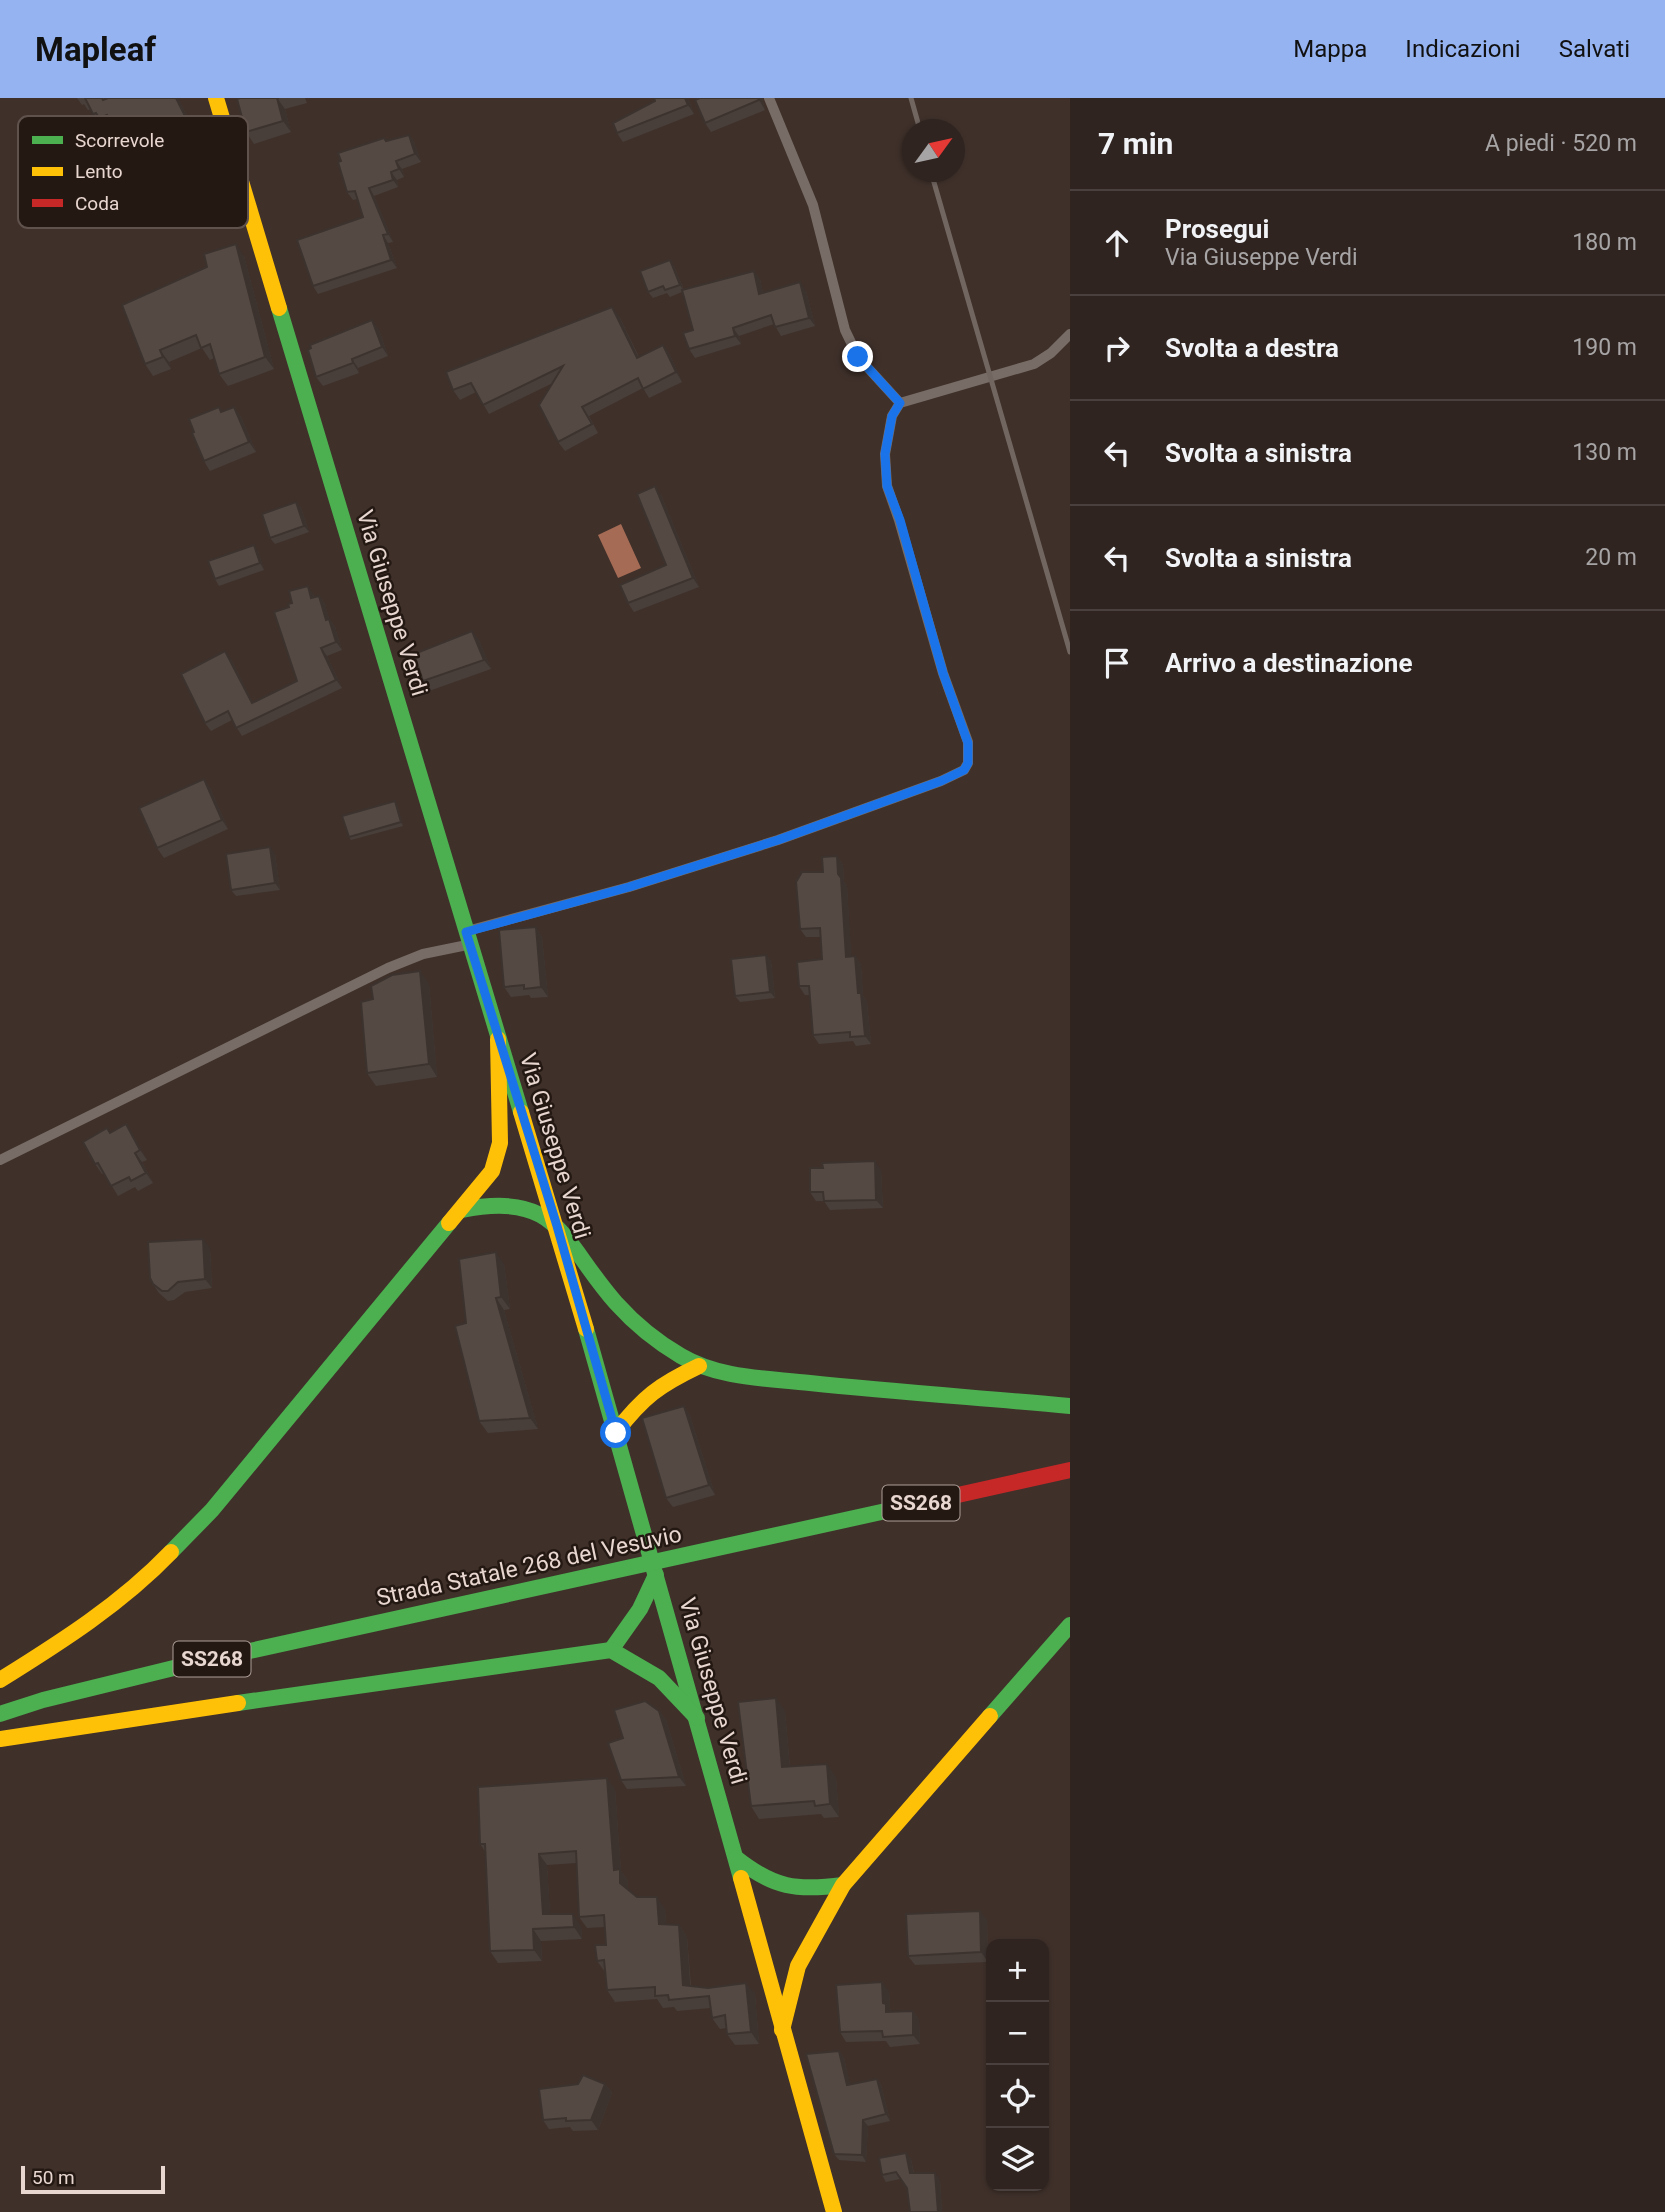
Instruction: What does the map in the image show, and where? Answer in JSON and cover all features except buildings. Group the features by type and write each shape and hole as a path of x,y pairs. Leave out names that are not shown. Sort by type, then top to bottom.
{"main road":[{"name":"Via Giuseppe Verdi","path":"216,98 221,116"},
{"name":"Via Giuseppe Verdi","path":"248,205 498,1039 557,1226 834,2212"},
{"path":"0,1680 76,1633 145,1579 212,1510 492,1171 500,1143 498,1039"},
{"path":"461,1210 505,1204 525,1208 557,1226 616,1303 657,1340 699,1366 749,1376 844,1387 1070,1406"},
{"path":"616,1433 637,1405 668,1381 699,1366"},
{"name":"Strada Statale 268 del Vesuvio","path":"0,1714 118,1681 1070,1470"},
{"path":"611,1650 640,1609 656,1575"},
{"path":"782,2030 799,1966 843,1885 1070,1625"},
{"path":"0,1740 36,1732 611,1650 644,1666 672,1688 697,1718"},
{"path":"736,1858 759,1877 780,1886 808,1890 843,1885"}],"lane":[{"path":"769,98 813,205 845,330 858,357 900,403"},
{"path":"0,1160 388,968 468,938 778,840 941,781 964,770 968,763 968,743 943,673 900,520 887,486 885,454 892,416 900,403 1034,364 1051,353 1070,334"}],"shaded area":[{"path":"621,524 641,568 618,578 598,535"}],"railway":[{"path":"911,98 917,119"},
{"path":"934,182 1070,652"}],"traffic: fast":[{"path":"279,308 521,1112"},
{"path":"462,1210 495,1206 520,1208 540,1215 556,1226 616,1303 638,1325 663,1345 696,1364 761,1378 1070,1406"},
{"path":"171,1552 212,1510 449,1223"},
{"path":"586,1329 741,1878"},
{"path":"0,1714 43,1700 186,1665 904,1507"},
{"path":"611,1650 640,1609 656,1575"},
{"path":"990,1716 1070,1625"},
{"path":"238,1703 611,1650 659,1678 697,1718"},
{"path":"736,1858 762,1876 786,1885 812,1888 843,1885"}],"traffic: slow":[{"path":"216,98 221,116"},
{"path":"248,205 279,308"},
{"path":"449,1223 492,1171 500,1143 498,1039"},
{"path":"521,1112 586,1329"},
{"path":"616,1432 653,1393 699,1366"},
{"path":"0,1680 68,1637 111,1605 171,1552"},
{"path":"0,1739 238,1703"},
{"path":"782,2030 798,1966 843,1885 990,1716"},
{"path":"741,1878 834,2212"}],"traffic: jam":[{"path":"904,1507 1070,1470"}],"route":[{"path":"616,1433 557,1226 466,932 629,887 778,840 941,781 964,770 968,763 968,743 943,673 900,520 887,486 885,454 892,416 900,403 858,357"}]}
